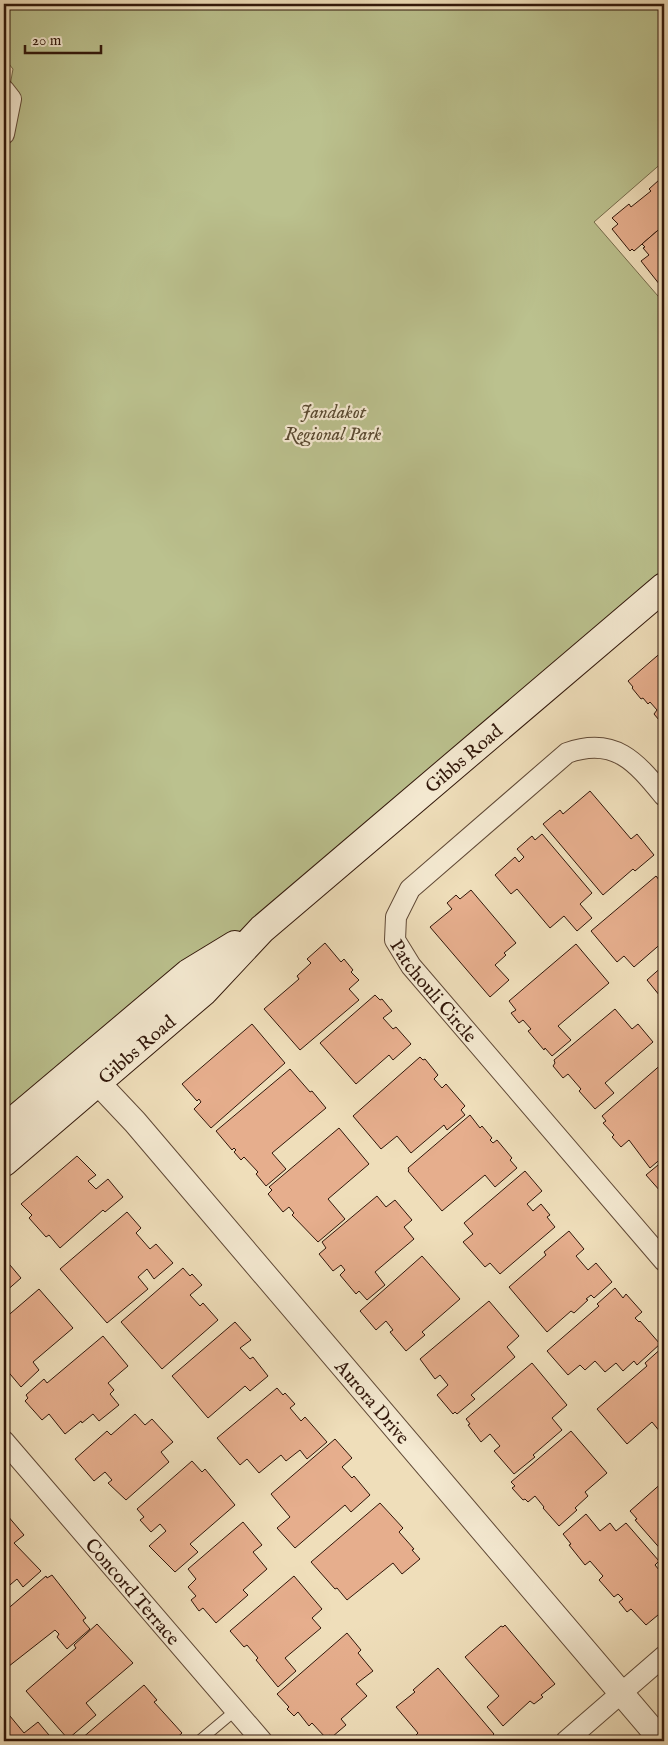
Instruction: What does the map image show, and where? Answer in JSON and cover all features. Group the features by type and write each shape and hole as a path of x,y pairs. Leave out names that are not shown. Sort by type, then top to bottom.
{"main road":[{"name":"Gibbs Road","path":"4,1129 89,1073 204,991 262,929 664,587"},
{"name":"Gibbs Road","path":"4,1162 89,1073"}],"street":[{"path":"4,90 11,98 4,134"},
{"name":"Patchouli Circle","path":"664,796 650,779 628,758 605,748 584,747 567,752 410,889 396,917 395,940 411,966 664,1261"},
{"name":"Aurora Drive","path":"89,1073 135,1122 620,1694 662,1741"},
{"name":"Concord Terrace","path":"4,1441 262,1741"},
{"path":"566,1741 664,1656"}],"lane":[{"path":"199,1741 236,1710"}],"green space":[{"name":"Jandakot Regional Park","path":"4,4 664,4 664,161 594,222 664,303 664,573 274,908 140,998 4,1111 4,119 13,69 4,58"}],"building":[{"path":"659,180 662,185 664,184 664,225 634,251 632,249 630,251 612,229 618,224 612,218 629,204 631,207 651,191 649,189"},
{"path":"664,225 664,285 662,283 660,285 641,261 649,255 642,244"},
{"path":"664,650 664,726 654,714 657,710 650,702 648,704 643,698 641,699 628,681"},
{"path":"590,791 631,839 637,834 654,855 635,871 633,869 603,895 543,824 560,810 563,814"},
{"path":"542,834 592,893 580,904 592,918 577,931 564,916 550,928 517,889 511,894 495,875 515,857 519,862 524,857 517,849 532,836 535,840"},
{"path":"656,876 660,881 664,878 664,941 634,967 624,956 617,962 591,931"},
{"path":"471,890 516,943 504,953 506,955 495,965 509,980 490,997 430,927 452,909 447,903 456,895 460,899"},
{"path":"325,943 341,962 344,959 353,970 351,972 359,980 349,989 359,1000 300,1050 264,1009 299,979 297,976 311,963 307,959"},
{"path":"576,944 609,983 558,1026 571,1040 552,1056 545,1048 544,1050 528,1031 531,1029 523,1020 519,1023 511,1013 516,1010 509,1001"},
{"path":"664,965 664,1001 647,980"},
{"path":"375,995 380,1000 382,999 392,1011 383,1018 393,1029 396,1027 411,1044 393,1060 389,1055 356,1084 320,1043"},
{"path":"615,1009 632,1029 638,1024 653,1042 605,1083 614,1093 595,1109 579,1091 581,1089 568,1074 563,1078 553,1066 554,1060"},
{"path":"252,1024 285,1063 211,1128 194,1109 201,1102 199,1099 197,1101 182,1084"},
{"path":"420,1057 423,1060 425,1059 438,1075 434,1079 442,1088 446,1084 465,1106 461,1110 465,1115 447,1130 444,1125 411,1153 397,1136 381,1149 353,1116"},
{"path":"664,1062 664,1140 661,1142 664,1146 664,1156 650,1168 629,1140 621,1147 612,1137 614,1135 603,1123 606,1121 602,1116"},
{"path":"290,1069 326,1108 272,1153 286,1169 266,1186 256,1174 258,1172 244,1157 241,1160 234,1152 236,1150 234,1148 232,1150 216,1131"},
{"path":"470,1115 480,1128 482,1126 492,1138 490,1140 493,1143 497,1140 512,1158 510,1160 517,1168 495,1187 485,1175 442,1211 408,1171 408,1168"},
{"path":"339,1128 369,1164 328,1199 345,1219 318,1242 292,1215 294,1213 289,1207 283,1212 268,1194 272,1190 269,1187"},
{"path":"77,1156 96,1175 88,1181 96,1189 108,1179 123,1197 105,1212 103,1210 60,1248 49,1235 46,1237 29,1218 32,1215 21,1204"},
{"path":"664,1160 664,1189 661,1192 646,1175"},
{"path":"525,1171 542,1191 527,1204 533,1211 541,1204 550,1215 547,1217 555,1227 500,1274 490,1263 485,1267 463,1242 473,1234 464,1223"},
{"path":"377,1196 386,1207 395,1200 412,1220 404,1227 414,1239 375,1272 385,1285 367,1300 359,1291 356,1294 340,1275 345,1270 341,1265 333,1271 319,1254 326,1248 322,1242"},
{"path":"127,1212 141,1228 136,1233 150,1249 156,1244 173,1263 154,1279 147,1269 138,1277 148,1289 107,1323 60,1269"},
{"path":"569,1231 584,1249 576,1256 588,1270 596,1263 612,1282 594,1298 591,1295 574,1313 571,1311 547,1332 509,1287 546,1255 544,1252"},
{"path":"422,1256 460,1299 422,1332 425,1335 406,1351 390,1332 393,1330 386,1321 376,1330 360,1311"},
{"path":"4,1258 21,1278 4,1293"},
{"path":"183,1268 190,1276 192,1274 202,1285 190,1295 200,1306 203,1303 218,1320 162,1369 121,1322"},
{"path":"615,1288 623,1298 626,1294 642,1312 635,1318 640,1321 660,1344 637,1365 634,1361 623,1371 616,1363 605,1372 595,1361 585,1370 580,1365 568,1375 547,1351 599,1306 597,1304"},
{"path":"39,1289 73,1328 33,1362 39,1370 21,1387 4,1365 4,1319"},
{"path":"489,1301 519,1336 507,1347 515,1357 471,1395 475,1399 457,1414 455,1412 453,1414 437,1395 448,1385 440,1375 435,1379 420,1359"},
{"path":"235,1322 251,1340 240,1348 250,1359 253,1357 268,1376 250,1391 245,1386 208,1418 172,1376"},
{"path":"103,1336 128,1366 108,1383 114,1390 110,1394 119,1405 99,1421 93,1414 65,1434 49,1414 42,1420 25,1401 28,1398 26,1395 44,1379 47,1383"},
{"path":"664,1346 664,1430 661,1433 652,1422 627,1444 597,1409 647,1366 645,1363"},
{"path":"532,1363 567,1405 552,1418 562,1430 533,1455 535,1457 514,1474 494,1451 500,1446 490,1434 481,1442 468,1425 470,1424 466,1419"},
{"path":"277,1388 283,1395 285,1393 295,1404 290,1408 301,1421 305,1417 327,1442 307,1459 300,1450 286,1461 281,1455 259,1473 247,1459 240,1465 217,1438"},
{"path":"135,1414 145,1425 152,1419 173,1442 161,1452 169,1462 126,1500 108,1483 112,1480 105,1472 94,1481 75,1459 107,1431 111,1435"},
{"path":"571,1431 607,1473 585,1492 588,1496 575,1508 577,1510 559,1526 535,1496 528,1502 525,1499 523,1500 512,1488 515,1486 511,1482"},
{"path":"335,1439 352,1458 342,1467 352,1478 354,1476 370,1495 351,1512 345,1505 295,1548 277,1528 290,1517 271,1494"},
{"path":"192,1461 202,1472 205,1469 235,1505 190,1544 198,1552 175,1572 149,1546 166,1531 160,1524 151,1532 140,1520 144,1517 137,1509"},
{"path":"664,1481 664,1553 635,1520 637,1519 630,1511"},
{"path":"380,1503 403,1528 399,1532 420,1559 402,1574 393,1563 347,1600 311,1562"},
{"path":"586,1514 600,1531 610,1523 616,1531 626,1523 659,1561 655,1565 664,1576 664,1610 646,1625 631,1609 627,1612 619,1602 623,1599 618,1594 614,1597 599,1580 603,1576 590,1561 585,1565 563,1534"},
{"path":"7,1515 24,1535 14,1543 41,1571 23,1587 17,1579 4,1590 4,1519"},
{"path":"243,1522 262,1545 253,1552 267,1569 243,1590 248,1595 216,1623 203,1608 199,1611 191,1600 196,1596 188,1587 196,1579 188,1569"},
{"path":"52,1575 86,1618 83,1620 90,1629 67,1649 57,1637 59,1634 55,1630 4,1670 4,1612 46,1576 47,1578"},
{"path":"294,1576 322,1609 312,1618 321,1628 285,1658 296,1671 278,1687 256,1660 258,1658 247,1645 244,1647 230,1631"},
{"path":"97,1624 133,1663 86,1703 96,1715 68,1739 26,1691 76,1648 74,1645"},
{"path":"505,1625 555,1684 541,1695 543,1697 534,1704 530,1701 503,1726 487,1707 499,1696 465,1657 501,1626"},
{"path":"347,1633 361,1650 358,1653 373,1671 356,1684 367,1696 341,1719 346,1725 332,1737 330,1735 326,1738 312,1723 309,1726 298,1712 294,1716 287,1709 289,1707 277,1694"},
{"path":"438,1668 494,1734 492,1736 496,1741 419,1741 415,1736 418,1733 396,1707 415,1692 413,1690"},
{"path":"144,1685 157,1700 154,1702 182,1733 173,1741 83,1741 81,1739"},
{"path":"5,1710 24,1733 38,1722 54,1741 4,1741"}]}
